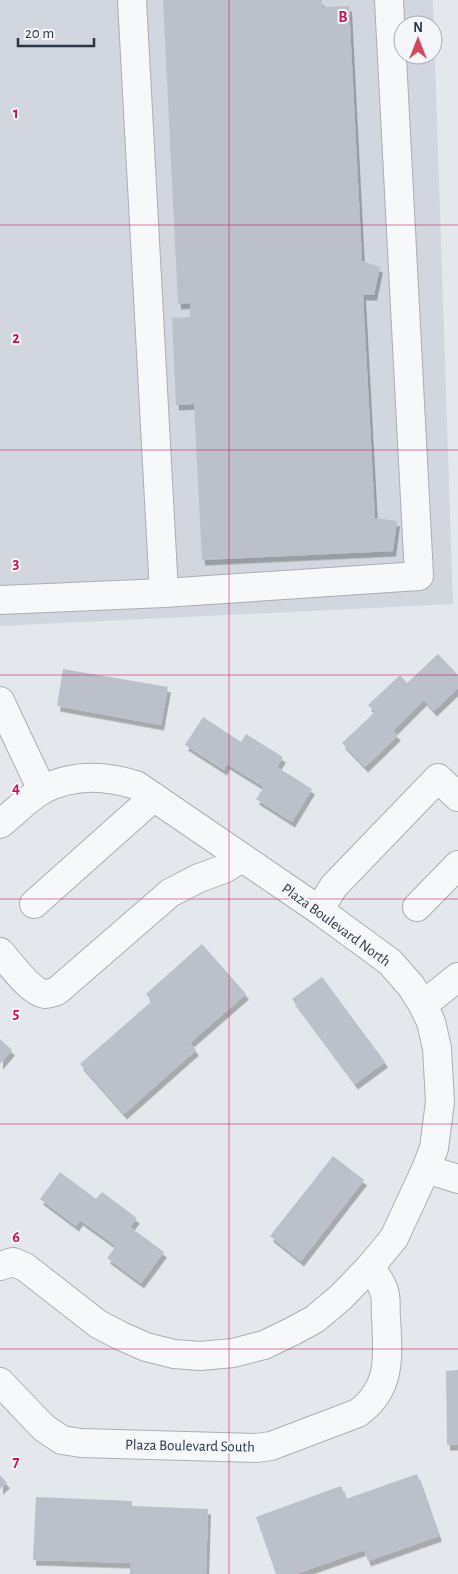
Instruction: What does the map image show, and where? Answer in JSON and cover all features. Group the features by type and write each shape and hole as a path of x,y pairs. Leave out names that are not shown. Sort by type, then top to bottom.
{"street":[{"path":"132,0 164,593"},
{"path":"0,600 164,593 419,576 389,0"},
{"path":"0,701 42,790"},
{"name":"Plaza Boulevard North","path":"0,824 42,790 68,780 105,777 136,785 319,910 390,962 411,986 423,1004 431,1022 437,1048 440,1102 448,1130 434,1148 426,1169"},
{"path":"319,910 334,886 438,778 458,797"},
{"path":"34,904 154,797"},
{"path":"0,952 36,990 46,994 57,991 170,893 199,878 224,870 242,858"},
{"path":"417,907 458,865"},
{"path":"423,1004 458,977"},
{"path":"0,1266 13,1262 26,1267 98,1324 146,1347 174,1354 200,1356 233,1353 264,1344 293,1331 315,1319 341,1297 370,1267 394,1238 426,1169 458,1179"},
{"name":"Plaza Boulevard South","path":"0,1382 44,1428 62,1440 101,1444 256,1448 270,1446 358,1413 370,1404 378,1393 386,1373 386,1318 384,1291 370,1267"}],"shaded area":[{"path":"0,0 433,0 433,15 393,15 393,65 435,65 453,604 0,626"}],"building":[{"path":"163,0 322,0 322,7 349,6 362,261 380,267 374,295 363,295 375,518 397,521 393,551 202,560 194,404 176,405 172,318 190,317 190,303 178,304"},
{"path":"438,654 458,675 458,688 434,711 424,700 393,731 398,735 365,767 342,743 375,712 368,705 400,675 407,683"},
{"path":"63,669 168,687 161,725 57,706"},
{"path":"203,717 241,742 246,734 283,757 277,767 312,789 292,822 256,799 264,787 227,764 224,770 185,745"},
{"path":"202,944 246,994 190,1043 196,1050 124,1114 80,1064 152,1001 146,994"},
{"path":"322,977 385,1062 355,1084 292,999"},
{"path":"0,1039 12,1050 0,1064"},
{"path":"333,1156 364,1180 301,1261 270,1236"},
{"path":"60,1172 96,1199 102,1192 137,1218 130,1227 164,1252 141,1283 107,1258 116,1246 80,1220 76,1226 40,1199"},
{"path":"458,1370 458,1445 447,1445 446,1371"},
{"path":"417,1474 439,1536 368,1561 364,1550 296,1574 276,1574 256,1517 341,1486 346,1499"},
{"path":"0,1475 7,1483 0,1489"},
{"path":"36,1497 132,1501 132,1506 208,1509 206,1574 130,1574 130,1563 33,1560"}]}
